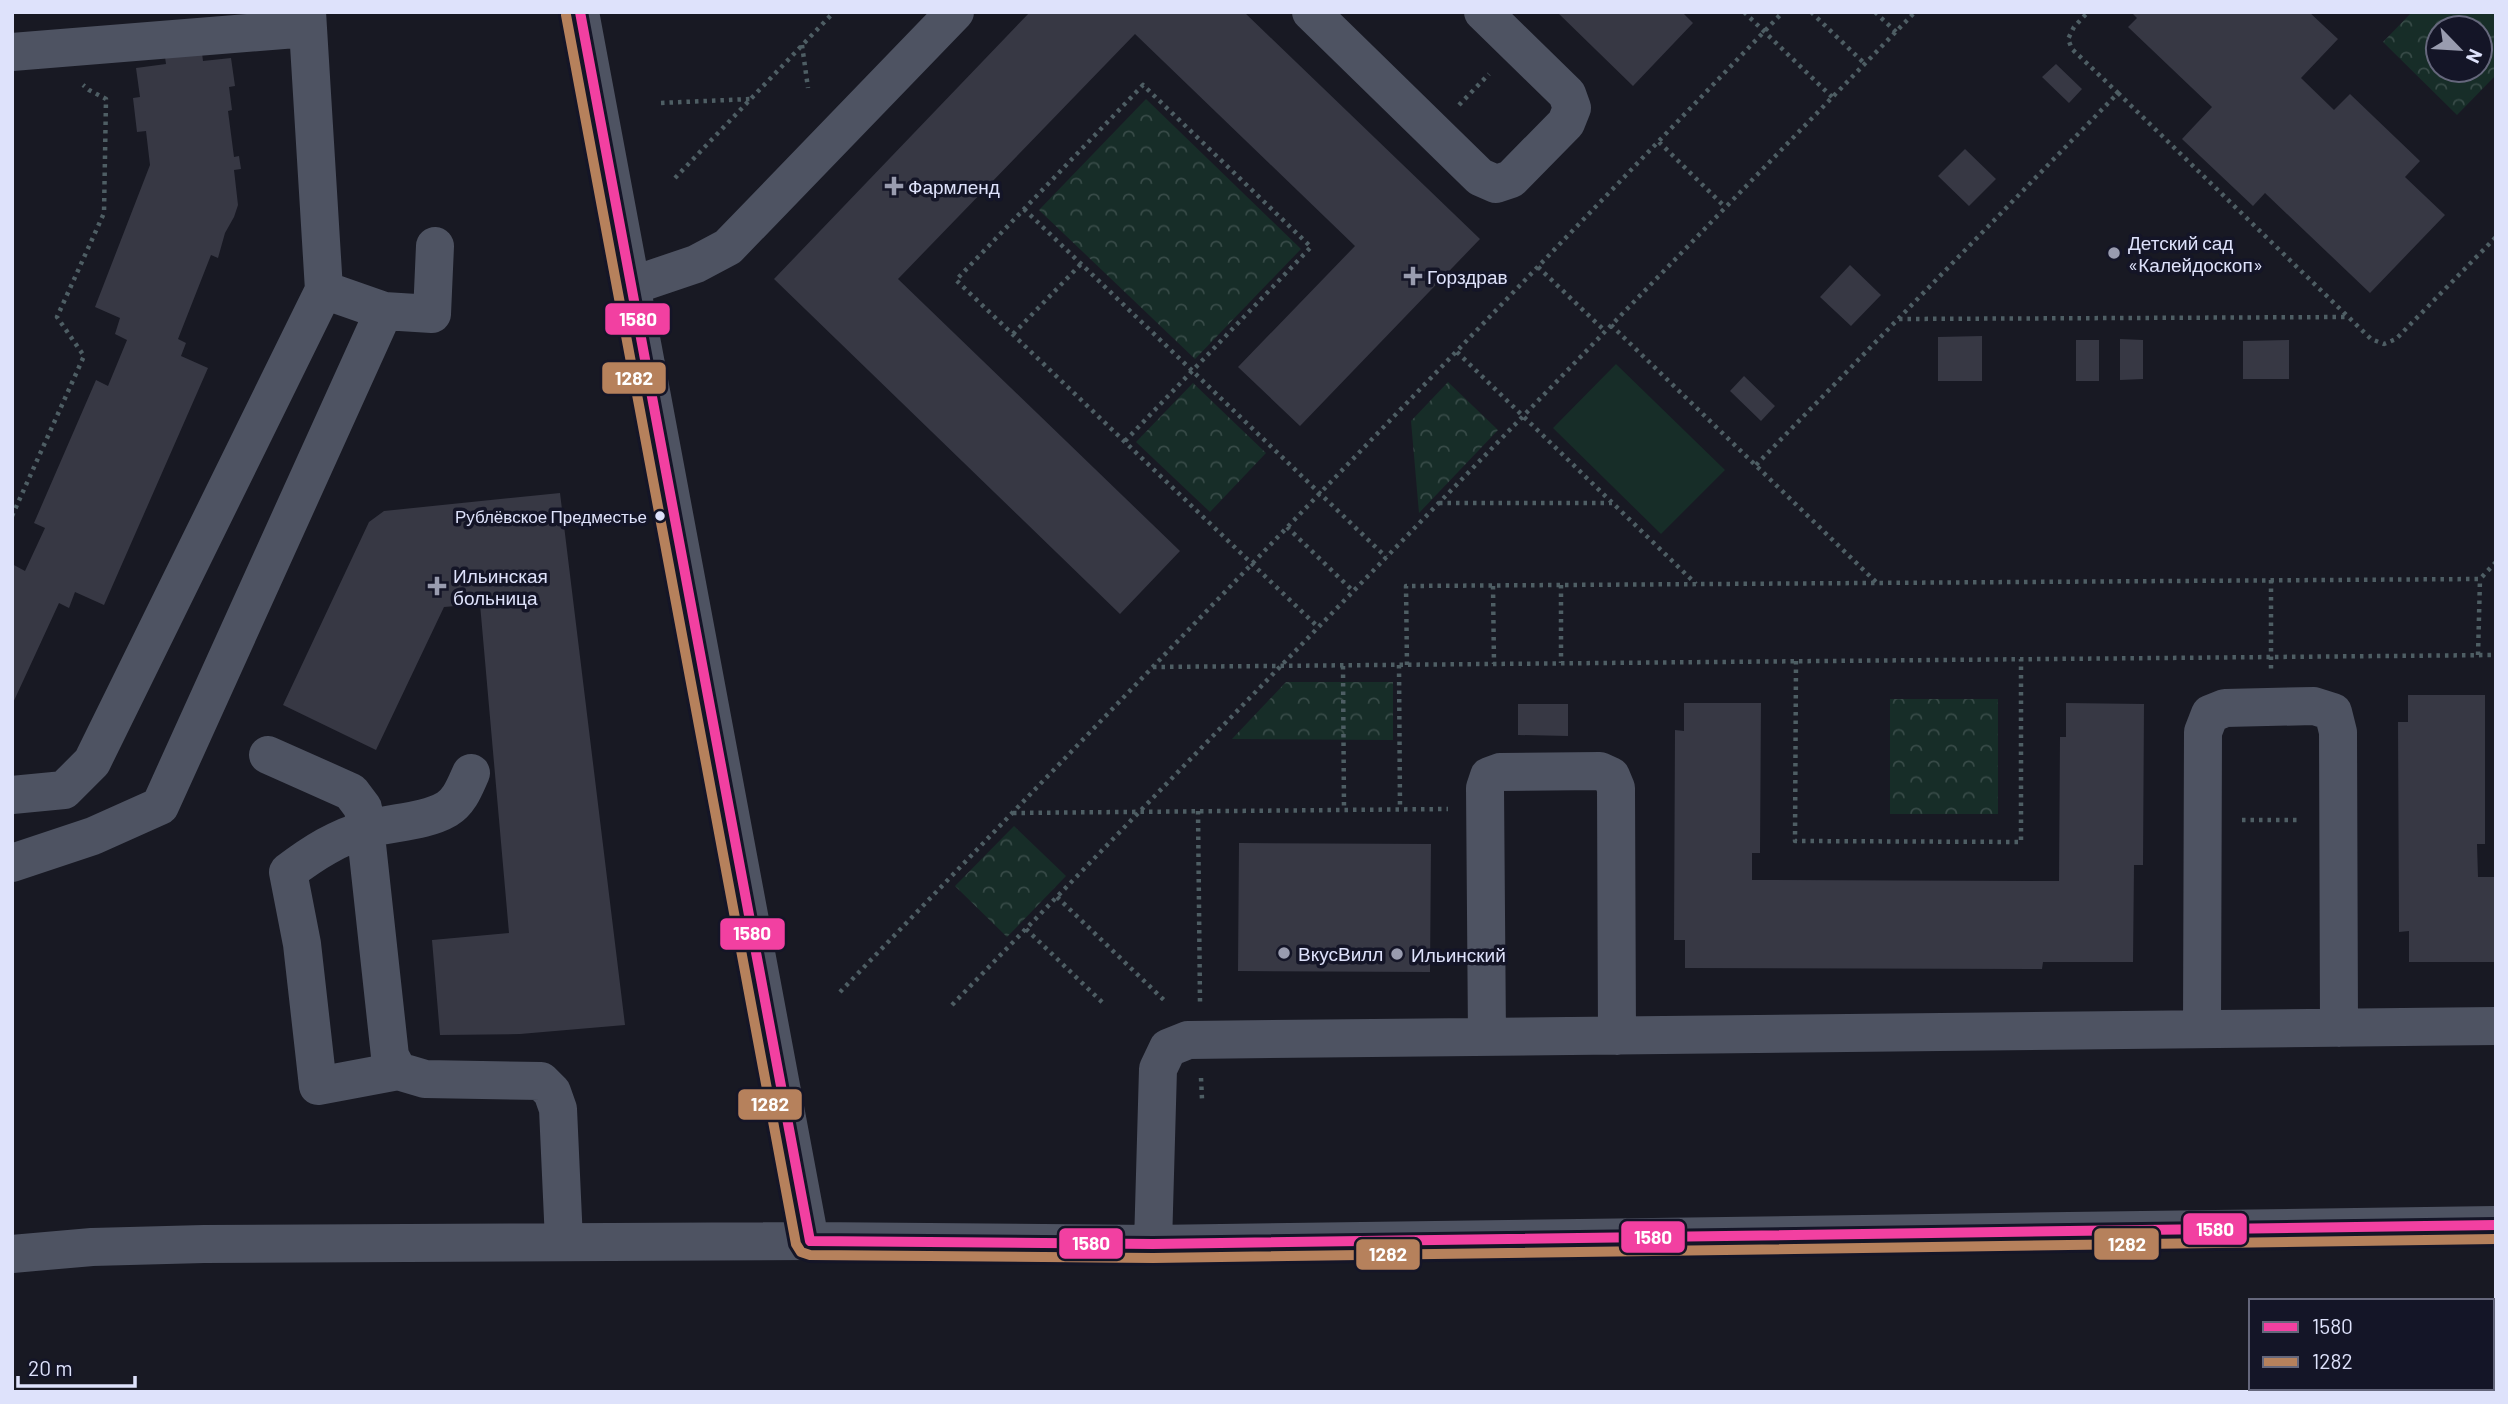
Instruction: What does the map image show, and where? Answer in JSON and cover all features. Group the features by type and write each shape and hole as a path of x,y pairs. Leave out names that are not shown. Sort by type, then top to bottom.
{"street":[{"path":"580,12 810,1241"},
{"path":"631,286 696,264 728,247 955,12"},
{"path":"1311,12 1480,177 1496,184 1511,179 1566,123 1572,108 1567,94 1483,12"},
{"path":"12,52 307,20 324,290 92,762 64,790 12,794"},
{"path":"324,290 384,311 432,314 435,246"},
{"path":"12,863 93,836 160,806 384,311"},
{"path":"2202,1029 2203,732 2210,714 2225,708 2314,706 2333,712 2338,732 2339,1028"},
{"path":"268,755 351,792 363,808 390,1056 398,1071"},
{"path":"1487,1037 1485,788 1489,776 1500,772 1600,771 1611,776 1616,788 1616,1036"},
{"path":"471,773 461,796 448,808 428,816 367,829 333,842 288,872 302,944 318,1086 398,1071 425,1079 541,1081 552,1092 558,1110 564,1241"},
{"path":"64,790 93,836"},
{"path":"1153,1244 1158,1069 1168,1048 1188,1040 2496,1026"},
{"path":"12,1254 92,1247 204,1244 810,1241 1153,1244 2496,1225"}],"path":[{"path":"675,178 834,12"},
{"path":"1744,12 1832,97"},
{"path":"841,992 1783,12"},
{"path":"1811,12 1865,64"},
{"path":"1875,12 1896,32"},
{"path":"952,1005 1915,12"},
{"path":"2088,12 2074,27 2068,39 2072,49 2371,339 2384,344 2396,339 2496,237"},
{"path":"802,45 808,88"},
{"path":"12,516 84,356 57,317 104,213 106,99 89,90 74,76 68,64 66,47"},
{"path":"1451,113 1493,69"},
{"path":"1125,441 1311,247 1143,85 957,280 1318,627"},
{"path":"1756,465 2118,93"},
{"path":"661,103 750,99"},
{"path":"1659,142 1726,207"},
{"path":"1024,209 1386,557"},
{"path":"1013,334 1081,264"},
{"path":"1538,267 1605,331"},
{"path":"1899,319 2348,317"},
{"path":"1611,325 1878,583"},
{"path":"1457,352 1696,584"},
{"path":"1439,503 1613,503"},
{"path":"1287,527 1353,591"},
{"path":"2478,655 2480,579 2496,562"},
{"path":"1407,665 1406,586 2480,579"},
{"path":"2271,580 2271,680"},
{"path":"1560,585 1561,663"},
{"path":"1493,586 1494,664"},
{"path":"1153,667 2496,655"},
{"path":"1796,661 1795,841 2021,842 2021,659"},
{"path":"1399,665 1400,809"},
{"path":"1343,666 1344,810"},
{"path":"1013,813 1449,808"},
{"path":"1198,811 1202,1099"},
{"path":"2229,820 2306,820"},
{"path":"1057,897 1167,1003"},
{"path":"1027,929 1104,1004"}],"green space":[{"path":"2412,12 2496,13 2494,77 2494,14 2424,14 2424,82 2383,42"},
{"path":"2426,84 2487,84 2457,115"},
{"path":"1146,99 1301,249 1195,359 1039,210"},
{"path":"1616,364 1725,470 1661,534 1553,428"},
{"path":"1448,382 1498,430 1419,513 1411,421"},
{"path":"1193,383 1266,453 1210,512 1136,442"},
{"path":"1286,682 1393,682 1393,740 1232,739"},
{"path":"1890,699 1998,699 1998,814 1890,814"},
{"path":"1014,826 1066,876 1007,937 955,886"}],"building":[{"path":"1030,12 1244,12 1480,239 1300,426 1238,367 1355,246 1135,34 898,279 1180,551 1120,614 774,279"},
{"path":"1557,12 1682,12 1693,23 1633,86"},
{"path":"2131,12 2309,12 2338,39 2301,78 2334,110 2350,94 2420,161 2405,177 2445,215 2370,293 2265,193 2253,206 2182,139 2212,107 2128,27 2137,18"},
{"path":"202,53 203,61 231,58 235,86 229,87 232,110 228,111 234,157 239,156 241,169 234,170 238,205 234,217 225,233 218,258 211,255 178,339 186,343 181,356 208,368 104,605 75,592 69,608 59,603 12,705 12,564 25,571 45,528 34,523 96,380 108,386 127,340 115,334 120,318 95,307 150,165 146,131 137,132 133,98 140,97 136,68 166,64 165,57"},
{"path":"2056,64 2082,89 2069,103 2042,77"},
{"path":"1965,149 1996,179 1969,206 1938,176"},
{"path":"1850,265 1881,295 1851,326 1820,297"},
{"path":"1982,336 1982,381 1938,381 1938,337"},
{"path":"2120,339 2143,340 2143,379 2120,380"},
{"path":"2076,340 2099,340 2099,381 2076,381"},
{"path":"2289,340 2289,379 2243,379 2243,341"},
{"path":"1744,376 1775,406 1761,421 1730,391"},
{"path":"560,493 625,1025 520,1034 440,1035 432,940 509,933 480,604 444,607 376,750 283,705 369,522 384,511"},
{"path":"2408,695 2485,695 2485,844 2477,844 2478,877 2496,877 2496,962 2409,962 2409,931 2399,932 2398,722 2408,722"},
{"path":"1684,703 1761,703 1760,853 1752,853 1752,880 2059,881 2060,737 2066,737 2066,703 2144,704 2143,865 2134,865 2133,962 2043,962 2042,969 1685,968 1685,940 1674,940 1675,730 1684,731"},
{"path":"1518,704 1568,704 1568,736 1518,735"},
{"path":"1239,843 1431,844 1430,972 1238,971"}],"transit line":[{"name":"1580","path":"580,12 810,1241"},
{"name":"1282","path":"566,15 796,1244 801,1252 810,1255 1153,1258 2496,1239"},
{"name":"1580","path":"810,1241 1153,1244 2496,1225"}],"place":[{"name":"Фармленд","path":"894,186"},
{"name":"Детский сад «Калейдоскоп»","path":"2114,253"},
{"name":"Горздрав","path":"1413,276"},
{"name":"Рублёвское Предместье","path":"660,516"},
{"name":"Ильинская больница","path":"437,586"},
{"name":"ВкусВилл","path":"1284,953"},
{"name":"Ильинский","path":"1397,954"}]}
